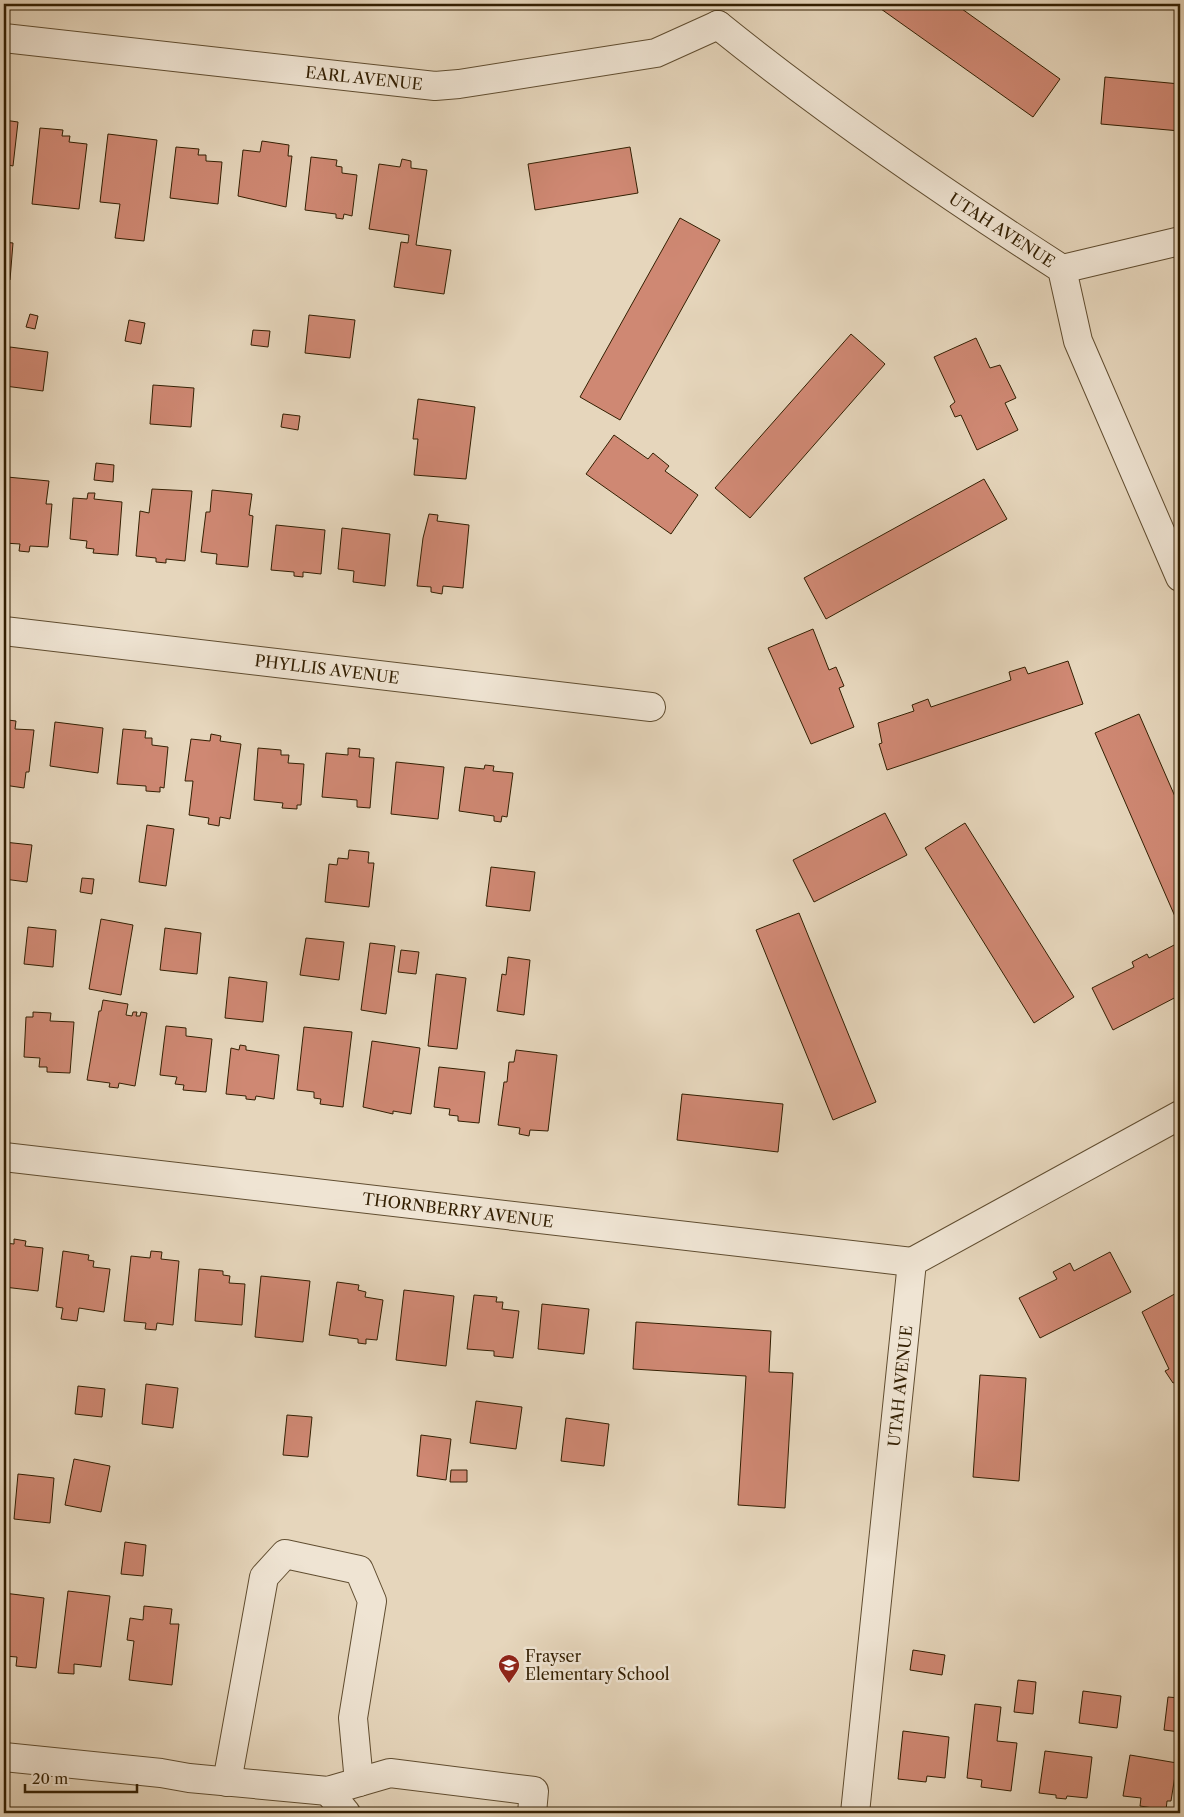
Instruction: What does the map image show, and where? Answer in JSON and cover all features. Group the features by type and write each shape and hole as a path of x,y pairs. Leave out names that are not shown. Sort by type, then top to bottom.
{"street":[{"name":"EARL AVENUE","path":"4,38 435,86 459,84 656,53 720,14"},
{"name":"UTAH AVENUE","path":"720,14 763,61 957,200 1062,269 1078,341 1180,577"},
{"path":"1062,269 1180,241"},
{"name":"PHYLLIS AVENUE","path":"4,631 651,707"},
{"path":"912,1262 1180,1115"},
{"name":"THORNBERRY AVENUE","path":"4,1157 912,1262"},
{"name":"UTAH AVENUE","path":"855,1813 912,1262"},
{"path":"228,1782 264,1577 285,1554 359,1570 372,1601 353,1718 358,1782"},
{"path":"4,1757 162,1773 189,1778 328,1791 390,1774 534,1791 532,1813"},
{"path":"328,1791 346,1813"}],"building":[{"path":"874,4 955,4 1060,79 1033,117"},
{"path":"1105,77 1180,84 1180,131 1101,124"},
{"path":"4,120 18,122 13,166 4,164"},
{"path":"40,128 63,130 62,136 70,136 69,142 87,144 79,209 32,204"},
{"path":"108,134 157,140 144,241 115,238 120,204 100,202"},
{"path":"262,141 289,145 288,156 292,156 286,207 238,196 243,150 260,152"},
{"path":"176,147 199,149 198,155 206,155 206,161 222,162 218,204 170,198"},
{"path":"630,147 638,193 535,210 528,164"},
{"path":"311,157 337,160 336,166 342,167 342,173 357,175 352,216 344,214 343,219 336,218 336,214 305,210"},
{"path":"402,159 411,161 411,168 427,170 416,245 451,250 444,294 394,287 401,242 408,243 409,235 369,229 379,164 400,167"},
{"path":"680,218 720,240 620,420 580,397"},
{"path":"4,242 13,243 10,280 4,280"},
{"path":"30,314 38,316 35,329 26,327"},
{"path":"309,315 355,320 350,358 305,353"},
{"path":"129,320 145,323 141,344 125,341"},
{"path":"253,330 270,331 268,347 251,345"},
{"path":"851,334 885,364 750,518 715,488"},
{"path":"976,338 990,368 1000,365 1016,398 1005,403 1018,430 977,450 961,415 955,417 950,406 955,402 934,357"},
{"path":"10,347 48,352 43,391 5,386"},
{"path":"153,385 194,388 191,427 150,424"},
{"path":"418,399 475,407 466,479 414,475 418,439 413,439"},
{"path":"283,414 300,416 298,430 281,427"},
{"path":"614,435 648,459 653,453 669,466 665,471 698,495 671,534 586,474"},
{"path":"96,463 114,465 113,482 94,480"},
{"path":"7,477 49,481 46,504 52,504 48,547 30,546 29,552 19,551 20,544 4,543"},
{"path":"984,479 1007,519 826,619 804,578"},
{"path":"152,489 192,491 185,561 166,559 166,563 156,562 156,558 136,556 140,511 149,513"},
{"path":"212,490 252,494 249,515 253,516 248,567 216,564 217,554 201,552 206,512 210,512"},
{"path":"88,493 95,493 94,499 122,502 118,555 93,553 94,549 86,548 87,541 70,539 73,498 87,499"},
{"path":"429,514 438,515 437,521 469,525 463,588 443,586 442,594 431,592 431,587 417,586 423,538"},
{"path":"276,525 325,530 321,574 303,572 303,577 294,576 294,572 271,570"},
{"path":"342,528 390,534 385,586 353,582 354,571 338,569"},
{"path":"813,629 829,670 836,667 844,686 839,688 854,727 811,744 768,648"},
{"path":"1068,661 1083,704 887,770 879,744 882,743 878,723 914,711 912,705 928,699 931,707 1011,680 1009,672 1025,667 1028,674"},
{"path":"1139,714 1180,808 1180,919 1177,921 1095,733"},
{"path":"4,715 9,716 8,720 16,721 15,729 34,730 29,772 26,772 24,788 4,785"},
{"path":"55,722 103,728 98,773 50,766"},
{"path":"123,729 146,731 145,738 152,738 152,745 168,747 164,788 160,787 160,792 146,791 146,786 117,784"},
{"path":"211,734 221,736 220,741 241,744 230,819 220,817 219,826 208,824 209,818 189,815 193,781 185,781 191,739 210,741"},
{"path":"258,748 281,750 281,755 289,755 288,763 304,764 301,805 297,805 297,809 282,808 283,803 254,800"},
{"path":"348,748 360,749 359,757 374,758 370,808 357,807 357,800 322,797 326,753 348,755"},
{"path":"396,762 444,767 438,819 391,814"},
{"path":"485,765 494,766 493,771 513,773 507,817 502,816 501,822 494,821 494,816 459,811 465,767 484,769"},
{"path":"885,813 907,855 814,902 793,860"},
{"path":"965,823 1074,997 1034,1023 925,848"},
{"path":"147,825 174,829 166,886 139,882"},
{"path":"4,842 32,845 27,882 4,879"},
{"path":"349,850 369,852 368,863 374,863 369,907 325,902 329,864 337,865 338,858 348,859"},
{"path":"491,867 535,872 530,911 486,906"},
{"path":"82,878 94,879 92,894 80,892"},
{"path":"799,913 876,1102 833,1120 756,930"},
{"path":"101,919 133,925 121,995 89,989"},
{"path":"28,927 56,930 53,967 24,964"},
{"path":"165,928 201,933 197,974 160,970"},
{"path":"306,938 344,942 339,980 300,975"},
{"path":"1180,942 1180,995 1113,1030 1092,988 1134,967 1132,962 1147,954 1149,958"},
{"path":"370,943 395,946 386,1014 361,1010"},
{"path":"401,950 419,952 416,974 398,972"},
{"path":"508,957 530,960 524,1015 497,1011 502,974 506,975"},
{"path":"436,974 466,978 457,1049 428,1046"},
{"path":"229,977 267,982 263,1022 225,1018"},
{"path":"103,1000 128,1004 126,1015 132,1016 133,1012 137,1012 136,1016 140,1016 141,1012 147,1013 135,1086 119,1083 118,1088 109,1087 110,1083 87,1080 99,1011 101,1011"},
{"path":"33,1012 51,1013 50,1021 74,1022 70,1073 47,1072 47,1067 39,1067 40,1058 24,1057 26,1017 33,1017"},
{"path":"166,1026 186,1028 186,1036 212,1039 206,1092 183,1090 184,1085 175,1084 177,1077 160,1075"},
{"path":"304,1027 352,1032 343,1107 320,1104 321,1099 314,1098 314,1092 297,1090"},
{"path":"372,1041 420,1048 411,1114 393,1111 393,1114 363,1107"},
{"path":"240,1045 246,1046 246,1050 279,1055 274,1099 256,1096 255,1100 246,1099 246,1096 226,1094 231,1048 239,1050"},
{"path":"516,1050 557,1055 548,1131 530,1130 529,1136 519,1134 520,1128 498,1125 504,1082 507,1082 509,1062 514,1062"},
{"path":"439,1067 485,1072 479,1123 458,1121 458,1116 449,1115 450,1109 434,1107"},
{"path":"682,1094 783,1104 778,1152 677,1140"},
{"path":"14,1239 26,1241 25,1246 43,1248 38,1291 4,1287 4,1243 14,1244"},
{"path":"63,1251 89,1255 88,1260 94,1261 93,1267 110,1269 104,1312 79,1308 77,1321 61,1319 63,1308 56,1307"},
{"path":"151,1251 162,1252 161,1259 179,1261 173,1325 157,1323 156,1330 145,1329 146,1323 124,1321 131,1256 150,1258"},
{"path":"1110,1252 1131,1292 1040,1338 1019,1298 1057,1279 1053,1272 1070,1263 1074,1271"},
{"path":"199,1269 223,1271 223,1275 230,1276 229,1283 245,1284 242,1325 195,1321"},
{"path":"261,1276 310,1281 303,1342 255,1337"},
{"path":"337,1282 359,1285 358,1290 366,1292 365,1297 383,1300 377,1340 366,1339 366,1344 358,1343 358,1339 329,1335"},
{"path":"404,1290 454,1296 446,1366 396,1360"},
{"path":"1180,1291 1180,1389 1176,1382 1173,1383 1165,1371 1169,1369 1142,1312"},
{"path":"474,1295 497,1297 496,1302 503,1302 502,1309 519,1311 513,1358 494,1356 494,1351 467,1349"},
{"path":"542,1304 589,1309 584,1354 538,1349"},
{"path":"636,1322 771,1331 769,1372 793,1373 785,1508 738,1505 746,1376 633,1369"},
{"path":"980,1375 1026,1378 1019,1481 973,1477"},
{"path":"146,1384 178,1388 173,1428 142,1424"},
{"path":"78,1386 105,1389 102,1417 75,1414"},
{"path":"476,1401 522,1407 516,1449 470,1443"},
{"path":"287,1415 312,1417 308,1457 283,1455"},
{"path":"566,1418 609,1424 604,1466 561,1461"},
{"path":"421,1435 451,1439 446,1480 417,1476"},
{"path":"74,1459 110,1466 101,1512 65,1505"},
{"path":"451,1470 467,1470 467,1482 450,1482"},
{"path":"18,1474 54,1478 50,1523 14,1519"},
{"path":"125,1542 146,1545 143,1576 121,1574"},
{"path":"68,1591 110,1596 101,1667 74,1664 74,1674 58,1673"},
{"path":"4,1593 44,1598 36,1668 16,1666 17,1657 4,1656"},
{"path":"144,1606 172,1609 170,1624 179,1624 172,1685 129,1680 134,1641 127,1640 130,1618 143,1620"},
{"path":"913,1650 945,1655 942,1675 910,1670"},
{"path":"1018,1680 1036,1682 1033,1714 1014,1712"},
{"path":"1083,1691 1121,1696 1117,1728 1079,1723"},
{"path":"1168,1697 1180,1698 1180,1732 1164,1730"},
{"path":"975,1704 1001,1707 997,1741 1017,1743 1011,1791 981,1787 982,1780 967,1778"},
{"path":"903,1731 949,1737 945,1778 927,1776 926,1782 898,1779"},
{"path":"1045,1751 1092,1757 1087,1798 1067,1796 1066,1799 1056,1798 1056,1795 1039,1793"},
{"path":"1130,1755 1177,1763 1171,1801 1167,1801 1166,1810 1140,1806 1141,1798 1123,1796"}],"place":[{"name":"Frayser Elementary School","path":"509,1684"}]}
